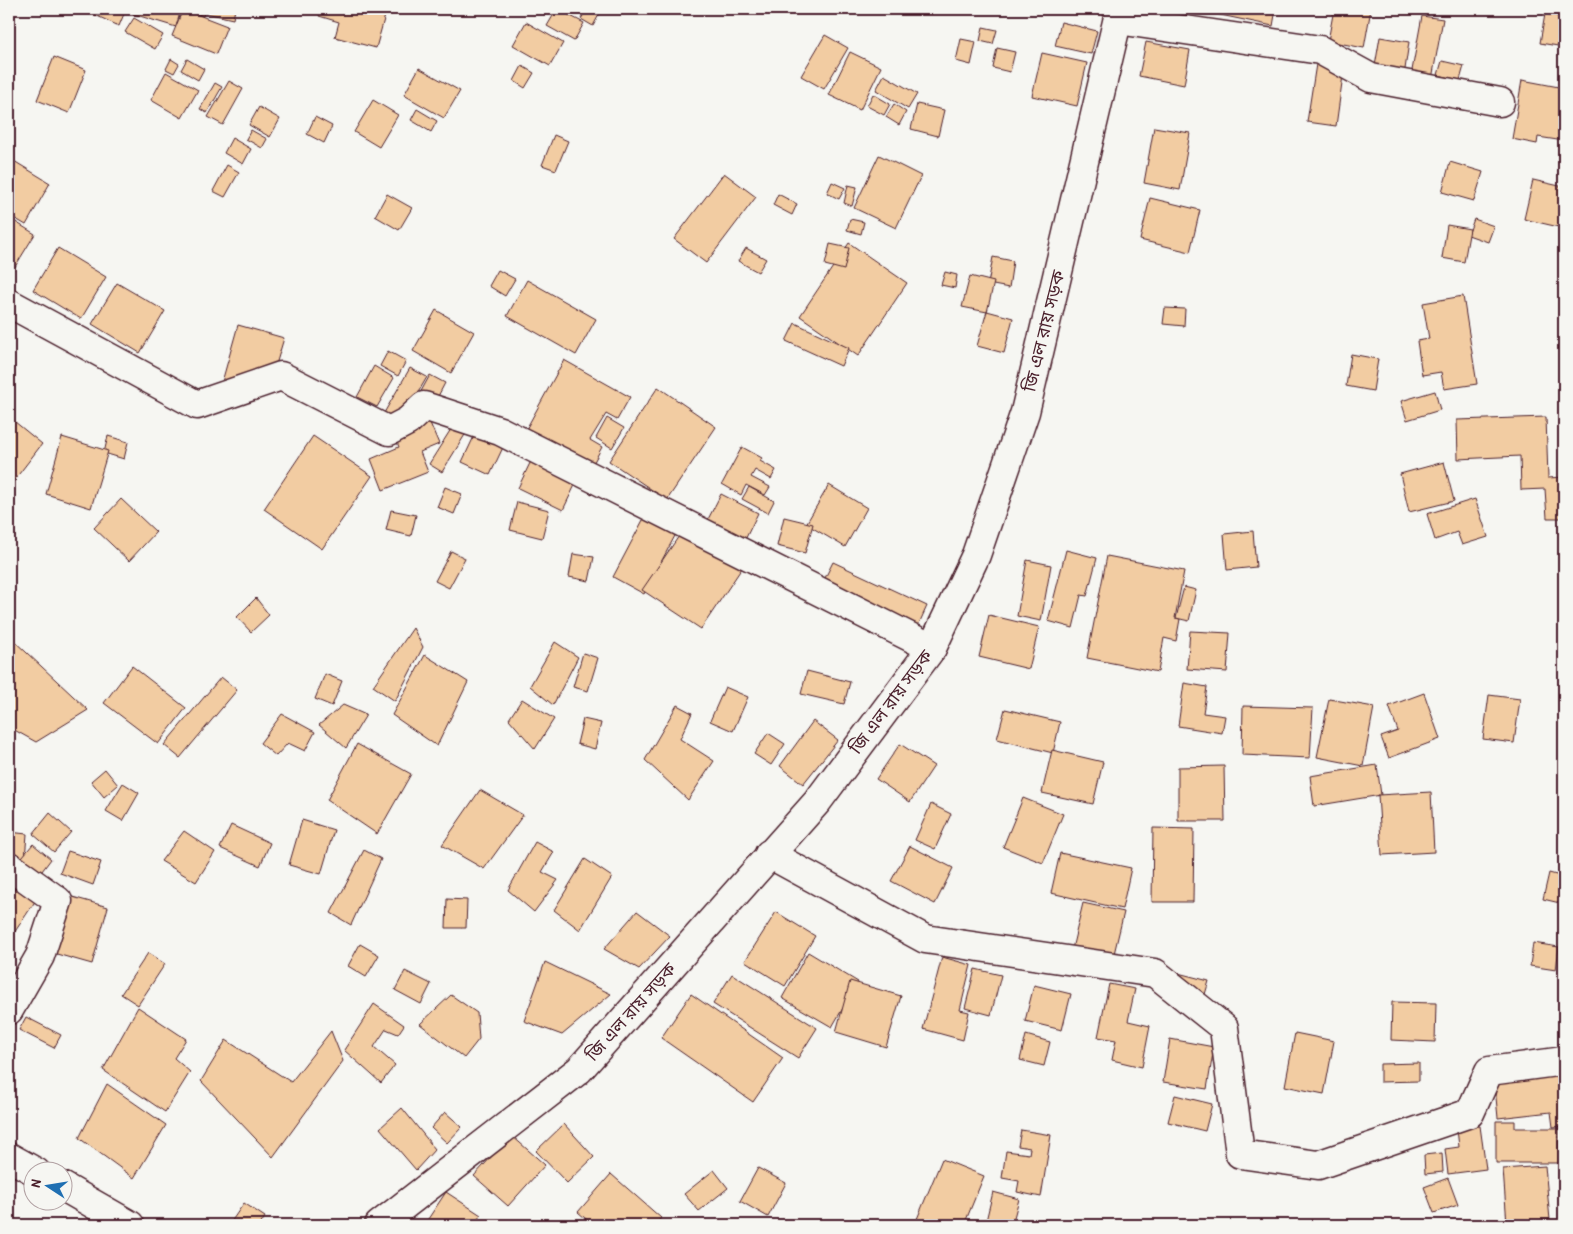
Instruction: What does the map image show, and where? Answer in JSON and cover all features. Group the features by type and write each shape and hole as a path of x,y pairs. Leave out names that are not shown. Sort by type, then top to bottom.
{"street":[{"path":"1119,14 1320,50 1371,78 1500,102"},
{"name":"জি এল রায় সড়ক","path":"379,1225 579,1070 817,802 932,648 976,556 1025,412 1119,14"},
{"path":"9,303 197,405 281,376 389,431 408,420 424,406 500,431 932,648"},
{"path":"769,854 925,939 1155,973 1224,1028 1240,1154 1318,1166 1470,1113 1489,1071 1564,1060"},
{"path":"9,866 58,901 40,956 9,1010"},
{"path":"9,1157 22,1164"},
{"path":"72,1192 130,1225"}],"building":[{"path":"98,9 126,9 119,26 95,15"},
{"path":"135,9 181,9 176,27 133,14"},
{"path":"183,9 227,26 216,54 172,36"},
{"path":"187,9 206,9 203,16"},
{"path":"207,9 235,9 233,19 206,13"},
{"path":"321,9 373,9 386,12 376,48 335,37 339,22 319,16"},
{"path":"557,9 584,23 574,41 547,26"},
{"path":"587,9 601,11 593,26 581,19"},
{"path":"1192,9 1276,9 1273,26"},
{"path":"1334,9 1371,9 1364,48 1328,41"},
{"path":"1545,14 1564,17 1564,47 1540,43"},
{"path":"1422,16 1443,19 1432,79 1411,76"},
{"path":"134,18 163,35 155,49 125,32"},
{"path":"526,22 563,43 550,66 513,45"},
{"path":"1061,22 1097,31 1091,54 1055,46"},
{"path":"983,27 997,30 993,44 980,41"},
{"path":"825,35 848,48 824,89 801,76"},
{"path":"1380,37 1409,42 1404,76 1374,72"},
{"path":"961,39 976,42 971,65 956,61"},
{"path":"1146,42 1190,50 1184,85 1139,76"},
{"path":"997,48 1015,52 1010,72 993,68"},
{"path":"850,52 881,67 860,110 829,95"},
{"path":"1042,53 1087,63 1077,106 1032,96"},
{"path":"54,57 86,70 69,113 37,100"},
{"path":"171,59 179,64 174,73 166,69"},
{"path":"187,59 204,69 198,80 181,70"},
{"path":"1442,61 1464,66 1460,80 1438,75"},
{"path":"1316,64 1344,68 1336,126 1307,122"},
{"path":"522,66 534,73 525,88 514,81"},
{"path":"419,68 460,91 444,118 404,95"},
{"path":"166,72 198,90 182,118 151,100"},
{"path":"884,75 917,94 908,109 876,90"},
{"path":"1522,80 1564,88 1564,141 1538,137 1537,144 1512,139"},
{"path":"229,81 243,89 223,125 208,117"},
{"path":"215,83 222,87 207,113 200,109"},
{"path":"873,94 890,104 884,115 867,106"},
{"path":"373,100 398,115 379,147 354,132"},
{"path":"894,104 906,112 899,125 886,117"},
{"path":"917,104 944,110 938,136 911,129"},
{"path":"259,107 280,119 270,137 249,125"},
{"path":"417,109 437,121 431,132 411,120"},
{"path":"315,117 332,126 324,143 307,134"},
{"path":"1154,127 1190,133 1180,190 1144,183"},
{"path":"251,130 267,139 262,148 246,139"},
{"path":"554,135 568,141 556,170 542,165"},
{"path":"232,138 251,149 243,164 224,153"},
{"path":"879,155 921,176 896,228 854,208"},
{"path":"9,158 50,183 26,225 9,215"},
{"path":"1450,162 1483,172 1474,201 1442,192"},
{"path":"227,165 239,172 225,197 213,191"},
{"path":"724,173 756,197 706,263 674,239"},
{"path":"1533,180 1564,187 1563,228 1524,219"},
{"path":"832,182 845,188 839,199 827,193"},
{"path":"848,185 857,187 852,206 844,203"},
{"path":"387,194 412,208 399,230 375,216"},
{"path":"778,194 797,204 792,215 773,205"},
{"path":"1150,198 1200,210 1190,252 1140,240"},
{"path":"9,218 35,234 10,275 9,274"},
{"path":"850,219 864,222 861,234 847,230"},
{"path":"1474,219 1494,226 1488,242 1468,235"},
{"path":"1447,225 1470,229 1464,262 1442,258"},
{"path":"849,243 907,283 858,356 800,316"},
{"path":"830,244 849,248 844,270 825,265"},
{"path":"58,248 106,277 81,319 33,290"},
{"path":"746,248 766,259 758,272 738,261"},
{"path":"993,257 1013,261 1009,288 988,284"},
{"path":"498,270 515,279 505,296 489,286"},
{"path":"945,272 957,275 955,288 941,285"},
{"path":"970,276 994,282 987,312 962,307"},
{"path":"527,280 596,319 576,355 507,316"},
{"path":"117,283 165,311 140,353 92,324"},
{"path":"1463,296 1477,384 1444,389 1441,372 1422,375 1417,341 1429,339 1423,303"},
{"path":"1165,308 1185,309 1184,326 1163,324"},
{"path":"436,310 474,332 451,373 413,351"},
{"path":"987,311 1013,318 1004,353 977,346"},
{"path":"795,323 849,348 841,366 786,341"},
{"path":"238,325 284,338 267,395 222,382"},
{"path":"388,351 406,361 398,376 380,366"},
{"path":"1351,354 1378,359 1373,391 1346,386"},
{"path":"564,360 630,397 617,420 606,414 590,440 602,447 589,471 524,433"},
{"path":"374,366 394,378 377,407 357,397"},
{"path":"410,368 427,377 401,422 384,413"},
{"path":"430,375 445,383 435,402 419,395"},
{"path":"658,387 716,427 667,500 609,461"},
{"path":"1435,391 1440,410 1407,420 1401,401"},
{"path":"427,416 439,444 420,452 428,472 383,490 371,459 399,447 392,430"},
{"path":"9,417 42,444 9,487"},
{"path":"1546,417 1548,478 1564,477 1564,518 1547,518 1545,489 1521,490 1520,456 1458,459 1457,420"},
{"path":"458,418 471,425 442,472 429,464"},
{"path":"607,418 624,428 612,448 596,438"},
{"path":"478,428 506,441 490,475 462,462"},
{"path":"108,436 128,442 124,459 104,453"},
{"path":"313,436 372,476 322,549 264,509"},
{"path":"62,437 108,451 91,508 46,494"},
{"path":"742,447 762,458 760,461 776,470 771,479 755,470 751,477 770,487 765,495 746,485 741,495 722,484"},
{"path":"531,461 576,483 563,510 518,488"},
{"path":"1444,462 1454,501 1409,512 1400,474"},
{"path":"829,485 867,508 845,547 806,524"},
{"path":"445,487 462,494 454,514 437,507"},
{"path":"749,487 774,501 768,513 742,499"},
{"path":"721,494 758,513 742,546 704,527"},
{"path":"121,499 156,532 129,561 94,528"},
{"path":"1475,499 1488,537 1462,545 1457,532 1435,540 1427,514"},
{"path":"653,501 685,517 644,594 613,577"},
{"path":"517,502 549,510 542,538 510,530"},
{"path":"391,510 416,515 411,536 386,530"},
{"path":"692,517 750,556 701,629 642,590"},
{"path":"784,517 813,524 805,553 777,546"},
{"path":"1253,531 1256,567 1227,570 1224,534"},
{"path":"1066,550 1097,558 1087,596 1081,595 1073,628 1048,621"},
{"path":"451,551 465,558 449,588 435,581"},
{"path":"573,554 594,557 589,581 569,577"},
{"path":"1107,556 1184,571 1175,618 1180,619 1176,641 1164,638 1158,672 1087,658"},
{"path":"1027,560 1051,565 1041,621 1017,616"},
{"path":"833,562 927,606 917,628 822,584"},
{"path":"1184,587 1196,590 1189,621 1176,618"},
{"path":"256,598 269,615 251,632 237,617"},
{"path":"989,615 1039,627 1029,669 979,657"},
{"path":"413,628 423,647 395,701 373,686"},
{"path":"1190,631 1230,633 1227,672 1187,669"},
{"path":"11,638 88,710 36,742 9,727 9,641"},
{"path":"555,642 578,657 553,705 530,686"},
{"path":"583,653 598,658 588,691 573,687"},
{"path":"425,655 468,682 437,746 392,715"},
{"path":"132,666 186,708 158,744 104,703"},
{"path":"807,671 850,682 844,704 801,694"},
{"path":"325,674 342,681 332,706 315,699"},
{"path":"221,677 237,690 180,758 164,745"},
{"path":"1184,683 1207,687 1203,713 1225,716 1222,733 1178,726"},
{"path":"725,687 748,697 733,731 710,721"},
{"path":"1424,693 1440,739 1389,758 1381,737 1398,731 1389,706"},
{"path":"1489,695 1520,699 1514,743 1483,739"},
{"path":"522,699 554,719 535,749 509,719"},
{"path":"1329,699 1374,707 1363,766 1317,757"},
{"path":"343,705 366,715 346,748 319,725"},
{"path":"677,705 692,713 680,739 714,761 688,800 645,760"},
{"path":"1243,706 1313,708 1310,758 1242,755"},
{"path":"1005,709 1060,722 1053,753 997,739"},
{"path":"282,714 315,732 305,751 288,743 276,756 260,743"},
{"path":"583,719 601,723 595,749 577,744"},
{"path":"813,721 838,740 803,784 780,766"},
{"path":"768,733 785,744 771,765 754,754"},
{"path":"357,744 411,774 377,834 327,800"},
{"path":"900,744 934,766 910,802 876,779"},
{"path":"1052,750 1103,762 1093,804 1042,793"},
{"path":"1377,765 1381,795 1314,806 1310,776"},
{"path":"1224,766 1225,821 1178,821 1178,767"},
{"path":"105,769 118,785 104,797 91,781"},
{"path":"123,783 139,793 123,821 106,811"},
{"path":"480,790 523,815 484,869 442,845"},
{"path":"1431,792 1434,852 1382,855 1378,795"},
{"path":"1023,798 1063,814 1043,863 1003,847"},
{"path":"931,804 951,814 935,849 915,840"},
{"path":"50,813 71,832 54,852 33,834"},
{"path":"302,820 334,830 321,874 289,865"},
{"path":"231,825 270,843 260,866 220,848"},
{"path":"1153,828 1194,829 1193,902 1152,902"},
{"path":"184,831 215,852 196,882 161,861"},
{"path":"9,832 27,834 25,859 9,858"},
{"path":"535,842 554,852 542,872 558,880 534,912 508,890"},
{"path":"33,844 51,859 36,879 17,863"},
{"path":"910,846 953,868 935,904 891,881"},
{"path":"364,850 381,859 351,925 331,913"},
{"path":"68,851 101,862 93,885 60,873"},
{"path":"1060,853 1131,868 1122,909 1051,893"},
{"path":"585,859 612,877 580,930 554,910"},
{"path":"1549,873 1564,877 1564,904 1543,899"},
{"path":"16,887 36,900 14,933 9,930 9,898"},
{"path":"62,894 108,907 92,964 46,951"},
{"path":"447,899 467,900 466,928 446,928"},
{"path":"1083,903 1124,912 1113,958 1072,949"},
{"path":"637,911 670,936 639,969 604,949"},
{"path":"776,912 815,936 785,986 745,961"},
{"path":"1533,943 1559,947 1556,970 1530,966"},
{"path":"360,944 379,955 366,977 348,966"},
{"path":"1561,948 1564,948 1564,966 1560,966"},
{"path":"808,952 858,982 832,1027 782,998"},
{"path":"148,953 165,964 138,1005 121,994"},
{"path":"942,957 971,965 960,1010 969,1012 963,1040 923,1029"},
{"path":"545,962 611,994 562,1035 524,1021"},
{"path":"975,969 1001,975 991,1015 965,1008"},
{"path":"405,971 431,984 421,1004 395,990"},
{"path":"1178,973 1209,981 1203,1001 1173,993"},
{"path":"732,974 817,1028 798,1058 713,1004"},
{"path":"850,981 901,996 886,1047 836,1032"},
{"path":"1109,984 1135,989 1128,1021 1150,1026 1142,1067 1112,1060 1116,1040 1098,1037"},
{"path":"1034,985 1071,994 1062,1030 1025,1021"},
{"path":"691,994 783,1058 753,1102 661,1038"},
{"path":"451,995 477,1013 479,1039 464,1058 420,1024"},
{"path":"1392,1002 1436,1003 1435,1042 1391,1040"},
{"path":"374,1004 404,1025 398,1034 386,1029 374,1047 395,1065 381,1083 344,1050"},
{"path":"138,1007 186,1039 174,1058 190,1072 165,1112 103,1070"},
{"path":"26,1017 61,1035 54,1048 19,1030"},
{"path":"331,1031 343,1061 273,1157 201,1081 226,1040 291,1082"},
{"path":"1295,1033 1334,1041 1324,1094 1285,1086"},
{"path":"1026,1035 1050,1042 1044,1066 1020,1060"},
{"path":"1170,1039 1214,1047 1207,1089 1163,1082"},
{"path":"1419,1063 1419,1081 1380,1082 1380,1064"},
{"path":"1564,1070 1564,1126 1553,1127 1551,1112 1498,1118 1494,1077"},
{"path":"107,1084 166,1125 134,1178 79,1138"},
{"path":"1175,1095 1212,1104 1205,1131 1168,1122"},
{"path":"402,1108 435,1149 416,1170 380,1128"},
{"path":"445,1112 462,1127 447,1143 431,1128"},
{"path":"1496,1121 1515,1121 1515,1128 1559,1128 1559,1163 1496,1163"},
{"path":"564,1124 594,1157 567,1183 536,1151"},
{"path":"1480,1126 1486,1169 1448,1174 1445,1149 1459,1147 1457,1129"},
{"path":"1021,1130 1051,1135 1041,1197 1017,1192 1019,1181 1002,1178 1006,1151 1029,1154 1030,1148 1018,1146"},
{"path":"511,1135 545,1165 508,1206 474,1176"},
{"path":"1442,1153 1443,1172 1425,1174 1424,1155"},
{"path":"942,1159 984,1176 964,1225 933,1225 917,1219"},
{"path":"1545,1166 1550,1220 1507,1224 1503,1169"},
{"path":"758,1168 786,1183 768,1217 740,1201"},
{"path":"714,1170 728,1188 699,1211 684,1194"},
{"path":"611,1174 661,1218 655,1225 593,1225 578,1212"},
{"path":"1448,1178 1458,1205 1434,1213 1424,1187"},
{"path":"446,1192 481,1215 477,1220 485,1225 424,1225"},
{"path":"993,1192 1019,1199 1012,1225 985,1225"},
{"path":"244,1203 265,1217 260,1225 229,1225"}]}
